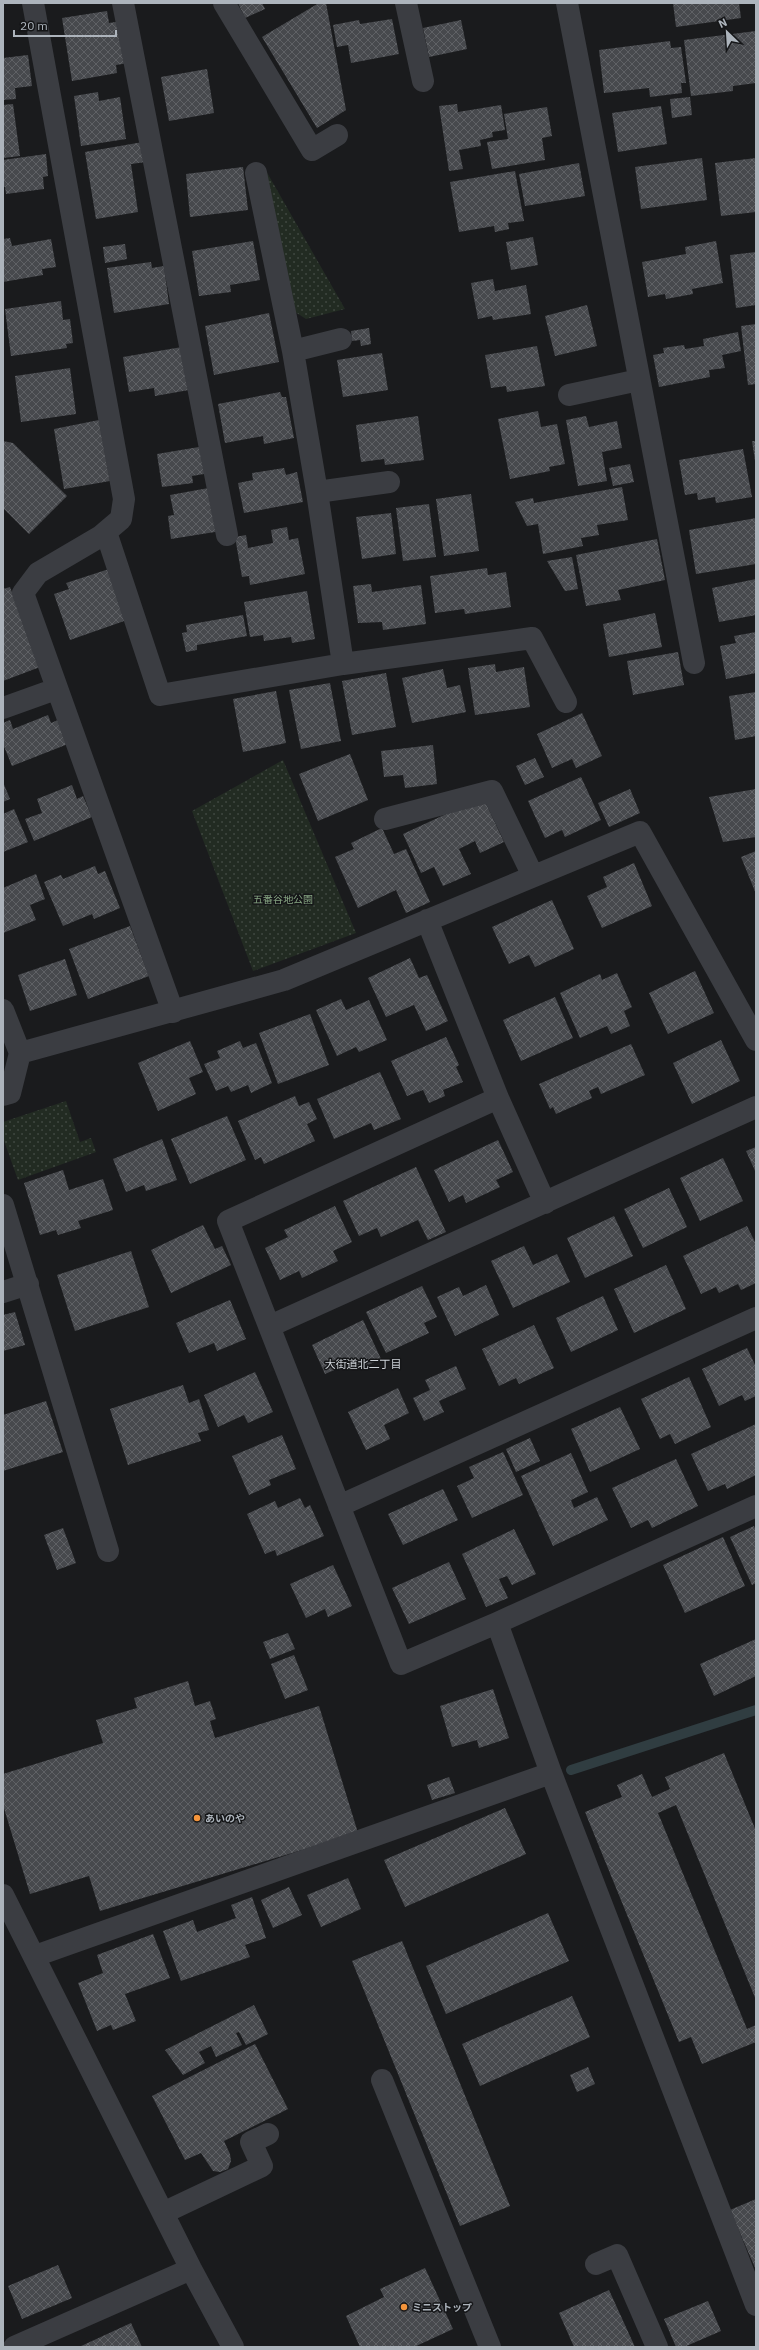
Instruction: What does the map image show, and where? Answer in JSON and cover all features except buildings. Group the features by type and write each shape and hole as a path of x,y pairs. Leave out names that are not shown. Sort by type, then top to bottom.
{"street":[{"path":"33,3 124,499 121,519 106,532 38,573 23,593 56,689 173,1012"},
{"path":"123,3 227,535"},
{"path":"224,3 312,150 337,135"},
{"path":"406,3 423,81"},
{"path":"566,3 694,663"},
{"path":"256,173 293,351 317,492 343,664"},
{"path":"293,351 341,339"},
{"path":"569,395 639,380"},
{"path":"317,492 388,482"},
{"path":"106,532 160,695 343,664 532,638 566,702"},
{"path":"3,708 56,689"},
{"path":"385,819 492,791 533,876"},
{"path":"20,1053 173,1012 284,980 640,832 756,1040"},
{"path":"427,920 498,1098 545,1203"},
{"path":"3,1010 20,1053 10,1093 3,1095"},
{"path":"498,1098 228,1220 401,1664 498,1623 756,1506"},
{"path":"270,1326 756,1107"},
{"path":"3,1205 108,1551"},
{"path":"3,1292 28,1284"},
{"path":"339,1506 756,1318"},
{"path":"498,1623 551,1773 756,2305"},
{"path":"35,1956 551,1773"},
{"path":"3,1894 191,2269 233,2347"},
{"path":"382,2080 490,2347"},
{"path":"163,2213 262,2166 251,2142 268,2134"},
{"path":"596,2264 617,2255 657,2347"},
{"path":"14,2347 191,2269"}],"green space":[{"path":"265,169 345,309 306,319 292,310"},
{"name":"五番谷地公園","path":"283,760 356,933 253,971 192,811"},
{"path":"66,1101 80,1142 91,1138 96,1152 18,1180 3,1138 3,1122"}],"waterway":[{"path":"571,1770 756,1710"}],"place":[{"name":"あいのや","path":"197,1818"},
{"name":"ミニストップ","path":"404,2307"}],"district":[{"name":"大街道北二丁目","path":"363,1364"}]}
